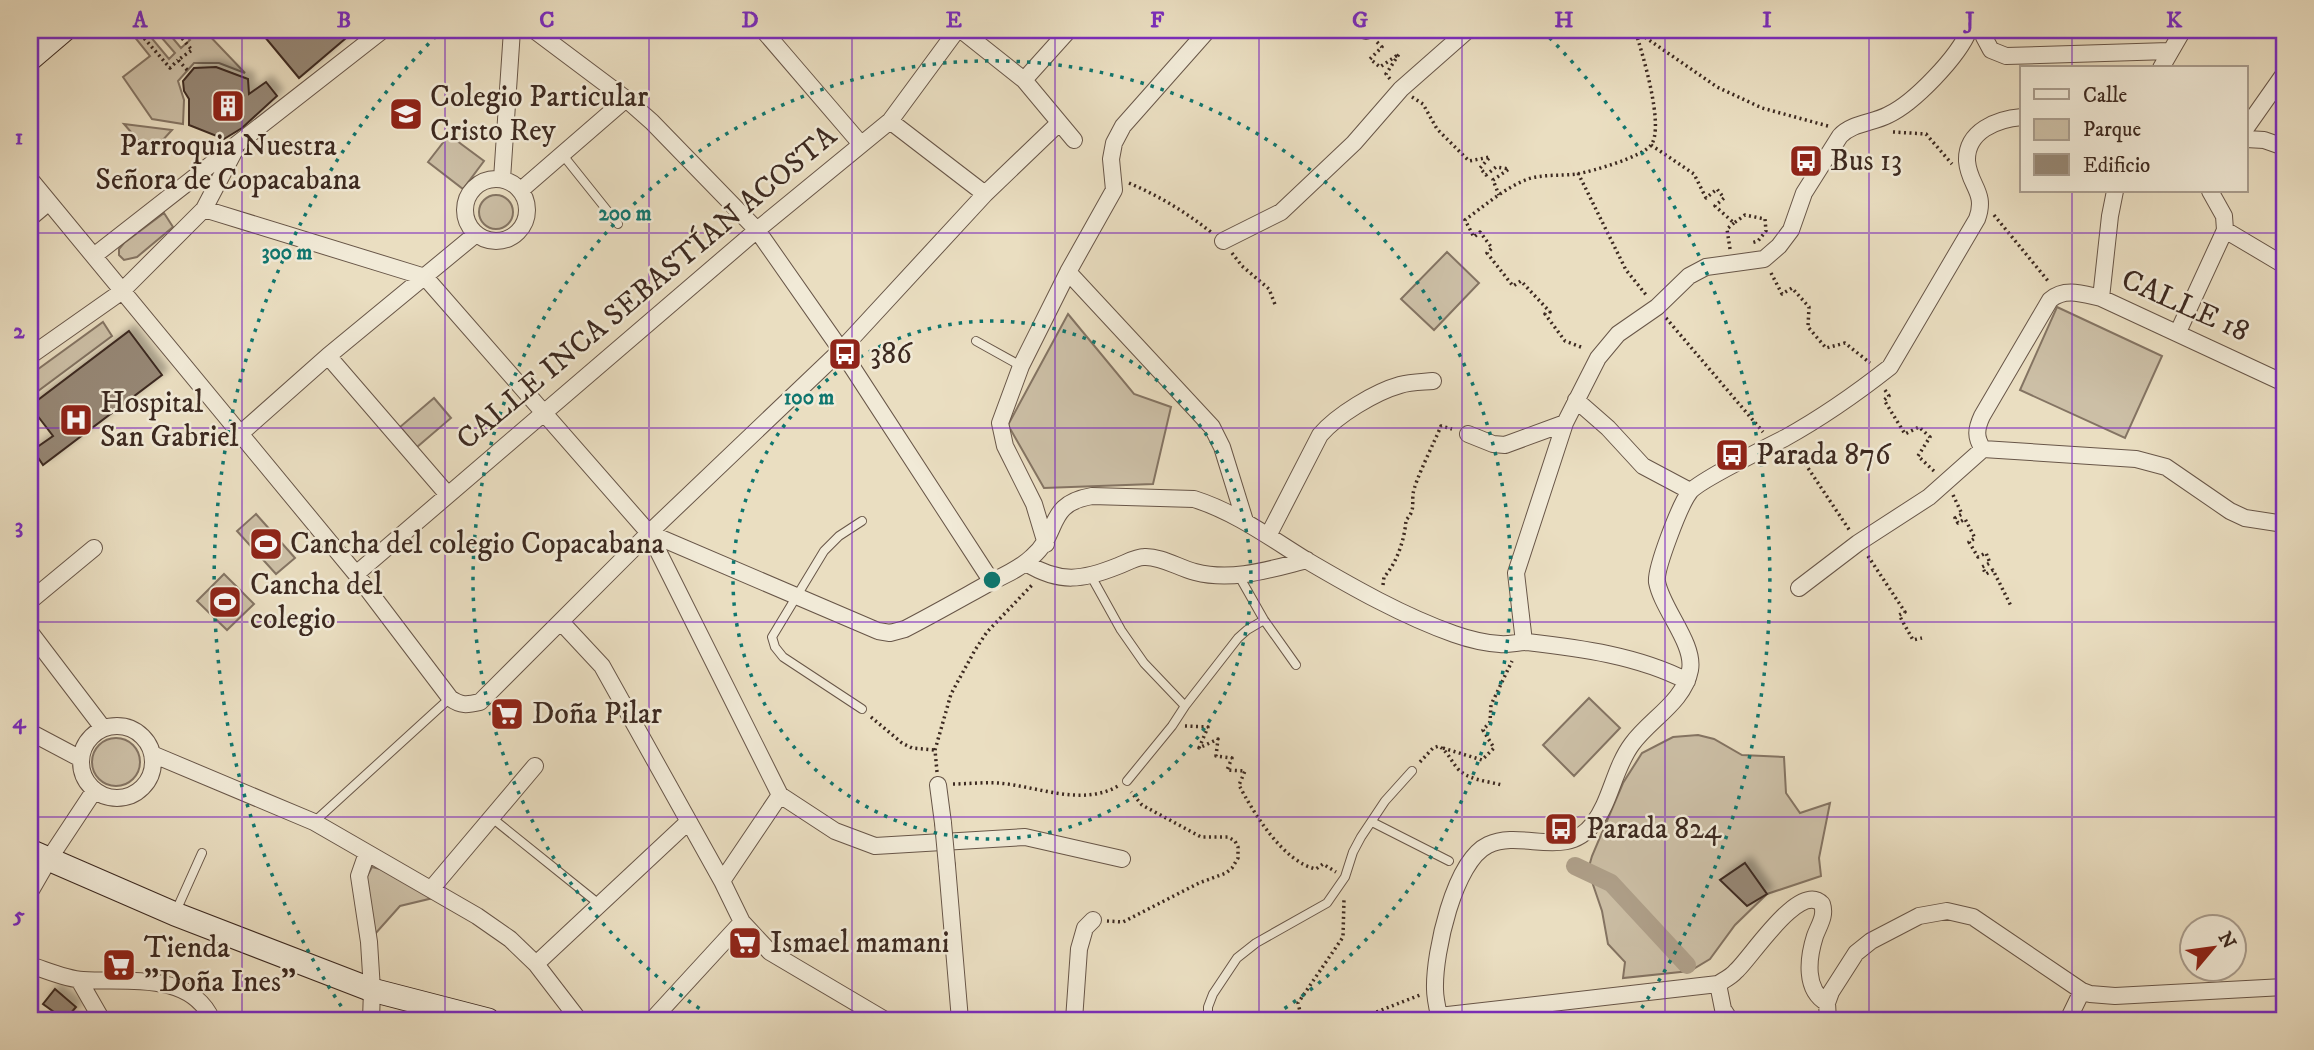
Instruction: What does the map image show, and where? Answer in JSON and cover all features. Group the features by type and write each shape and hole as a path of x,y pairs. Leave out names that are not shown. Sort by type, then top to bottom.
{"street":[{"path":"30,60 64,30"},
{"path":"95,255 383,30"},
{"path":"502,179 512,30"},
{"path":"534,30 626,99 652,122 757,230 841,350 992,582"},
{"path":"763,30 860,143"},
{"path":"959,30 1024,80 1074,140"},
{"name":"CALLE INCA SEBASTÍAN ACOSTA","path":"356,574 757,230 890,121 959,30"},
{"path":"1024,80 1069,30"},
{"path":"1046,544 1034,504 1001,435 1003,410 1021,366 1068,272 1114,190 1111,159 1114,144 1123,126 1209,30"},
{"path":"1223,242 1281,212 1354,143 1401,89 1468,30"},
{"path":"1524,642 1516,573 1531,520 1565,423 1604,348 1618,334 1657,307 1678,284 1706,267 1764,259 1779,246 1791,230 1804,193 1845,130 1892,114 1907,102 1945,67 1958,51 1969,30"},
{"path":"2162,66 2183,30"},
{"path":"1986,36 1997,54 2006,57 2169,51"},
{"path":"2248,125 2284,74"},
{"path":"521,190 626,99"},
{"path":"1827,1003 1815,993 1811,982 1811,952 1824,914 1822,904 1813,899 1801,902 1792,909 1738,970 1718,984 1440,1018 1435,989 1443,931 1453,894 1465,867 1479,850 1490,844 1515,841 1555,843 1573,840 1582,834 1592,825 1602,809 1620,761 1633,741 1679,694 1687,681 1691,667 1690,656 1661,595 1656,574 1690,491 1773,444 1871,383 1894,362 1978,219 1982,200 1967,162 1969,147 1977,135 1994,123 2020,117"},
{"path":"890,121 985,194"},
{"path":"30,179 356,574 455,701 480,702 649,533 841,350 985,194 1059,123"},
{"path":"2248,139 2264,140 2284,147"},
{"path":"30,356 121,292 204,209 238,145"},
{"path":"502,179 521,190 528,207 519,233 511,238 493,242 476,234 466,216 468,196 482,181 502,179"},
{"path":"2101,298 2115,192"},
{"path":"2178,332 2225,230 2224,216 2211,192"},
{"path":"30,218 49,202"},
{"path":"204,209 425,277 649,533 780,796 835,831 875,846 1025,837 1122,859"},
{"path":"2225,230 2284,265"},
{"path":"240,433 328,356 476,234"},
{"path":"1068,272 1212,427 1222,447 1245,521"},
{"name":"CALLE 18","path":"2058,293 2073,292 2101,298 2284,383"},
{"path":"1983,449 1977,432 1982,416 2050,300 2058,293"},
{"path":"328,356 448,495"},
{"path":"1268,536 1320,435 1328,425 1389,389 1403,384 1433,381"},
{"path":"1576,400 1608,428 1643,466 1690,491"},
{"path":"1468,434 1493,444 1505,445 1565,423"},
{"path":"1799,588 1858,543 1929,497 1983,449 2136,459 2166,467 2230,511 2245,518 2284,524"},
{"path":"649,533 878,631 890,633 905,629 1026,563 1046,544 1060,509 1078,498 1092,496 1194,499 1245,521 1307,560 1454,634 1503,645 1524,642 1599,653 1653,666 1687,681"},
{"path":"30,601 94,548"},
{"path":"1026,563 1043,573 1064,580 1091,576 1142,557 1221,577 1239,576 1307,560"},
{"path":"561,622 603,666 722,881 741,922 770,952 885,1020"},
{"path":"30,632 103,728"},
{"path":"128,727 139,733 147,742 152,754 151,776 137,793 115,799 94,791 81,771 80,759 88,741 103,728 128,727"},
{"path":"30,732 80,759"},
{"path":"152,754 314,821 432,888 510,939 536,964 579,1020"},
{"path":"432,888 535,766"},
{"path":"938,785 960,1020"},
{"path":"30,892 39,855 94,791"},
{"path":"722,881 780,796"},
{"path":"536,964 688,822"},
{"path":"367,853 359,876 369,942 371,1020"},
{"path":"39,855 175,914 372,990 488,1020"},
{"path":"1828,1020 1827,1003 1856,953 1871,941 1919,916 1947,911 1973,917 2090,994 2115,996 2284,987"},
{"path":"1074,1020 1082,937 1085,928 1093,920"},
{"path":"652,1020 741,922"},
{"path":"30,965 79,980 156,983 181,989 196,998 212,1020"},
{"path":"79,980 102,1020"},
{"path":"1718,984 1723,1009 1730,1020"},
{"path":"2068,1020 2082,991"}],"lane":[{"path":"562,155 618,224"},
{"path":"976,341 1021,366"},
{"path":"862,521 839,536 824,551 772,637 783,657 862,709"},
{"path":"1091,576 1121,630 1185,706"},
{"path":"1239,576 1264,620 1296,665"},
{"path":"1127,781 1238,638 1264,620"},
{"path":"314,821 455,701"},
{"path":"1208,1020 1208,1007 1213,994 1237,958 1256,943 1327,903 1345,877 1353,852 1372,822 1385,802 1412,771"},
{"path":"492,818 599,904"},
{"path":"1372,822 1449,860"},
{"path":"175,914 202,852"}],"path":[{"path":"137,30 170,68 192,50 175,30"},
{"path":"1365,30 1382,47 1370,59 1380,67 1399,54 1386,74 1401,89 1423,104 1437,129 1469,161 1490,157 1480,168 1486,175 1496,167 1510,169 1493,180 1499,195"},
{"path":"1635,30 1717,87 1762,108 1845,130"},
{"path":"1581,347 1565,341 1545,314 1550,312 1521,281 1513,286 1487,253 1492,248 1480,232 1474,237 1465,219 1499,195 1529,179 1578,173 1639,154 1651,145 1657,130 1647,67 1635,30"},
{"path":"178,60 190,73"},
{"path":"1865,124 1875,131 1926,134 1950,163 1971,176"},
{"path":"1651,145 1694,174 1706,198 1717,189 1724,198 1715,206 1734,223"},
{"path":"1578,173 1626,270 1773,444"},
{"path":"1114,176 1153,193 1189,215 1223,242 1242,266 1269,289 1276,307"},
{"path":"1982,200 2058,293"},
{"path":"1731,250 1727,229 1745,215 1765,219 1766,231 1758,241 1746,245"},
{"path":"1706,267 1706,258 1739,247"},
{"path":"1764,259 1782,294 1792,288 1808,307 1808,327 1826,348 1845,343 1882,373"},
{"path":"1378,598 1384,577 1391,569 1405,533 1406,520 1414,506 1413,493 1441,426 1468,434"},
{"path":"1043,573 987,632 951,694 935,750 938,785 998,783 1077,795 1095,795 1127,781 1132,794 1142,805 1201,837 1228,837 1235,841 1238,847 1238,858 1226,873 1199,883 1123,922 1093,920"},
{"path":"1412,771 1436,746 1482,760 1494,748 1483,730 1490,722 1491,705 1500,690 1506,670 1524,642"},
{"path":"862,709 902,743 912,748 935,750"},
{"path":"1172,726 1208,727 1199,748 1218,739 1216,756 1231,758 1227,770 1245,771 1239,785 1262,824 1283,849 1308,867 1315,869 1323,864 1345,877 1343,937 1298,1003 1302,1020"},
{"path":"1443,748 1459,770 1470,777 1502,785"},
{"path":"1356,1020 1435,989"}],"green space":[{"path":"129,30 145,30 169,59 175,53 155,30 166,30 181,48 190,40 181,30 204,30 245,73 219,63 194,63 178,81 184,100 183,124 152,119 123,77 150,56"},
{"path":"124,124 172,130 150,154"},
{"path":"449,135 484,161 463,189 428,162"},
{"path":"496,195 508,200 513,212 508,224 496,229 484,224 479,212 484,200"},
{"path":"164,213 173,227 137,257 124,260 119,255 119,249 124,243"},
{"path":"1447,252 1479,283 1434,330 1401,299"},
{"path":"2057,307 2162,356 2125,438 2020,390"},
{"path":"1068,314 1134,394 1171,407 1153,484 1044,488 1008,425"},
{"path":"103,322 112,336 30,397 30,375"},
{"path":"434,398 451,418 417,447 400,427"},
{"name":"Cancha del colegio Copacabana","path":"256,514 295,558 276,574 237,531"},
{"name":"Cancha del colegio","path":"224,574 254,604 227,630 197,601"},
{"path":"1589,698 1620,728 1574,776 1543,745"},
{"path":"1698,735 1714,739 1742,755 1784,757 1786,793 1800,813 1830,803 1819,858 1821,876 1767,894 1735,925 1710,959 1690,971 1623,978 1625,962 1608,944 1602,911 1588,870 1592,856 1623,783 1642,753 1673,737"},
{"path":"116,738 133,745 140,762 133,779 116,786 99,779 92,762 99,745"},
{"path":"372,867 384,870 433,898 400,906 375,934 366,878"}],"building":[{"path":"259,30 349,30 352,33 299,78"},
{"name":"Parroquia Nuestra Señora de Copacabana","path":"216,67 248,79 249,94 266,82 277,96 242,128 224,139 189,125 189,99 184,91 183,81 194,68"},
{"path":"129,331 162,375 43,465 33,450 53,436 30,406"},
{"path":"1745,863 1767,894 1747,906 1720,880"},
{"path":"55,989 76,1007 65,1020 43,1004"}],"waterway":[{"path":"1575,866 1611,883 1687,965"}],"place":[{"name":"Parroquia Nuestra Señora de Copacabana","path":"228,106"},
{"name":"Colegio Particular Cristo Rey","path":"406,114"},
{"name":"Bus 13","path":"1806,161"},
{"name":"386","path":"845,354"},
{"name":"Hospital San Gabriel","path":"76,420"},
{"name":"Parada 876","path":"1732,455"},
{"name":"Cancha del colegio Copacabana","path":"266,544"},
{"name":"Cancha del colegio","path":"225,602"},
{"name":"Doña Pilar","path":"507,714"},
{"name":"Parada 824","path":"1561,829"},
{"name":"Ismael mamani","path":"745,943"},
{"name":"Tienda \"Doña Ines\"","path":"119,965"}]}
